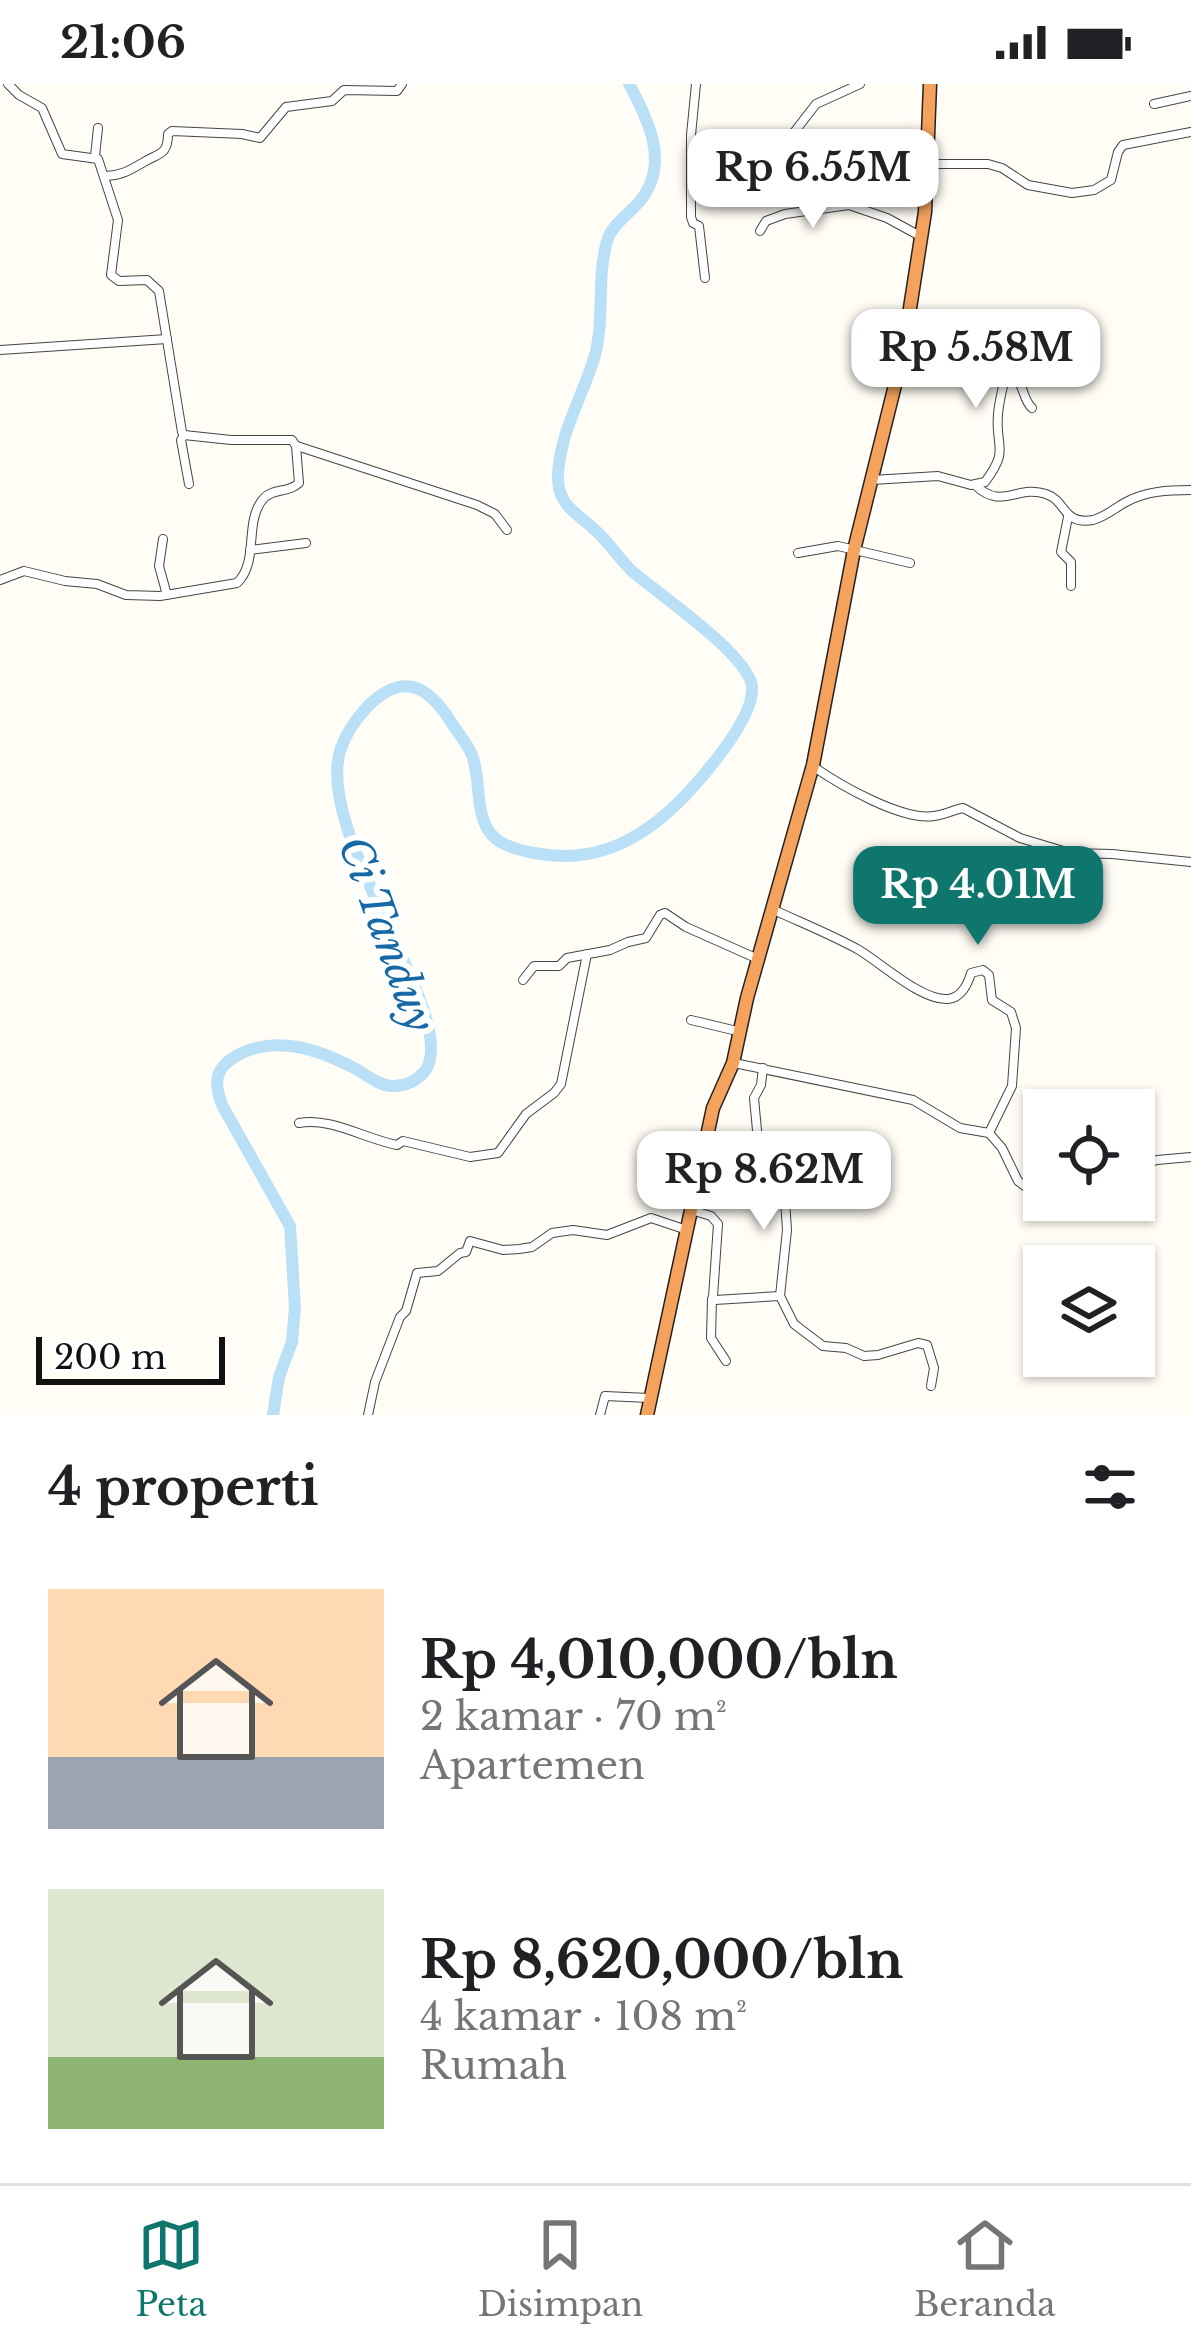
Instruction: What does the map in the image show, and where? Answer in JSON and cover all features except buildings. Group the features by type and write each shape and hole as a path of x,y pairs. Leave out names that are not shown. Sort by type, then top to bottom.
{"highway":[{"path":"647,1415 713,1108 733,1063 813,765 854,551 903,353 921,237 930,84"}],"street":[{"path":"8,84 42,107 62,154 95,156"},
{"path":"106,176 125,173 159,156 172,131 260,138 286,107 332,100 344,90 397,91 402,84"},
{"path":"696,84 691,217 699,226 705,278"},
{"path":"692,161 745,167 783,164 792,135 816,104 860,84"},
{"path":"1154,104 1191,96"},
{"path":"98,128 95,156 118,220 109,270 115,280 147,280 157,286 189,484"},
{"path":"928,164 988,164 1028,185 1086,193 1111,180 1123,145 1191,132"},
{"path":"760,231 770,218 848,205 887,218 921,237"},
{"path":"907,328 936,340 968,363 1020,381 1032,408"},
{"path":"0,350 166,339"},
{"path":"871,480 938,476 975,485 985,482 1002,451 998,416 1006,373"},
{"path":"184,435 288,440 477,505 495,514 507,530"},
{"path":"0,580 24,571 97,584 121,595 166,595 237,583 247,571 255,520 265,497 299,486 296,446"},
{"path":"975,485 994,498 1045,494 1068,517 1094,520 1150,493 1191,490"},
{"path":"1068,517 1061,553 1071,562 1071,586"},
{"path":"163,539 159,571 166,595"},
{"path":"250,550 306,543"},
{"path":"798,553 827,546 910,563"},
{"path":"813,765 845,786 921,817 963,808 1020,838 1070,853 1191,862"},
{"path":"774,910 862,952 929,995 955,998 971,973 983,970 989,975 992,1000 1011,1012 1016,1028 1012,1086 989,1133"},
{"path":"523,980 532,967 559,966 567,958 646,938 665,913 759,960"},
{"path":"299,1123 311,1121 380,1142 403,1142 466,1157 498,1153 526,1114 561,1084 587,954"},
{"path":"692,1020 740,1032"},
{"path":"733,1063 913,1100 960,1128 989,1133 1023,1185"},
{"path":"763,1068 754,1098 758,1141 784,1185 787,1230 780,1296 794,1324 823,1346 864,1356 918,1342 927,1345 934,1368 931,1386"},
{"path":"1155,1161 1191,1157"},
{"path":"691,1210 711,1216 718,1224 711,1339 726,1360"},
{"path":"368,1415 375,1382 417,1273 438,1270 466,1252 470,1241 519,1249 552,1234 573,1230 607,1235 651,1218 687,1229"},
{"path":"712,1298 780,1296"},
{"path":"600,1415 605,1396 650,1398"}],"waterway":[{"name":"Ci Tanduy","path":"273,1415 279,1377 292,1342 295,1307 290,1226 222,1105 217,1083 220,1071 251,1049 281,1045 312,1050 382,1084 401,1085 425,1071 431,1046 424,1010 347,827 338,784 341,748 352,726 367,707 392,689 403,686 423,691 442,709 470,751 484,821 495,838 524,851 571,856 615,846 662,817 725,747 748,709 752,686 735,658 633,572 568,507 558,486 563,445 598,341 608,238 640,201 654,172 653,142 629,84"}]}
